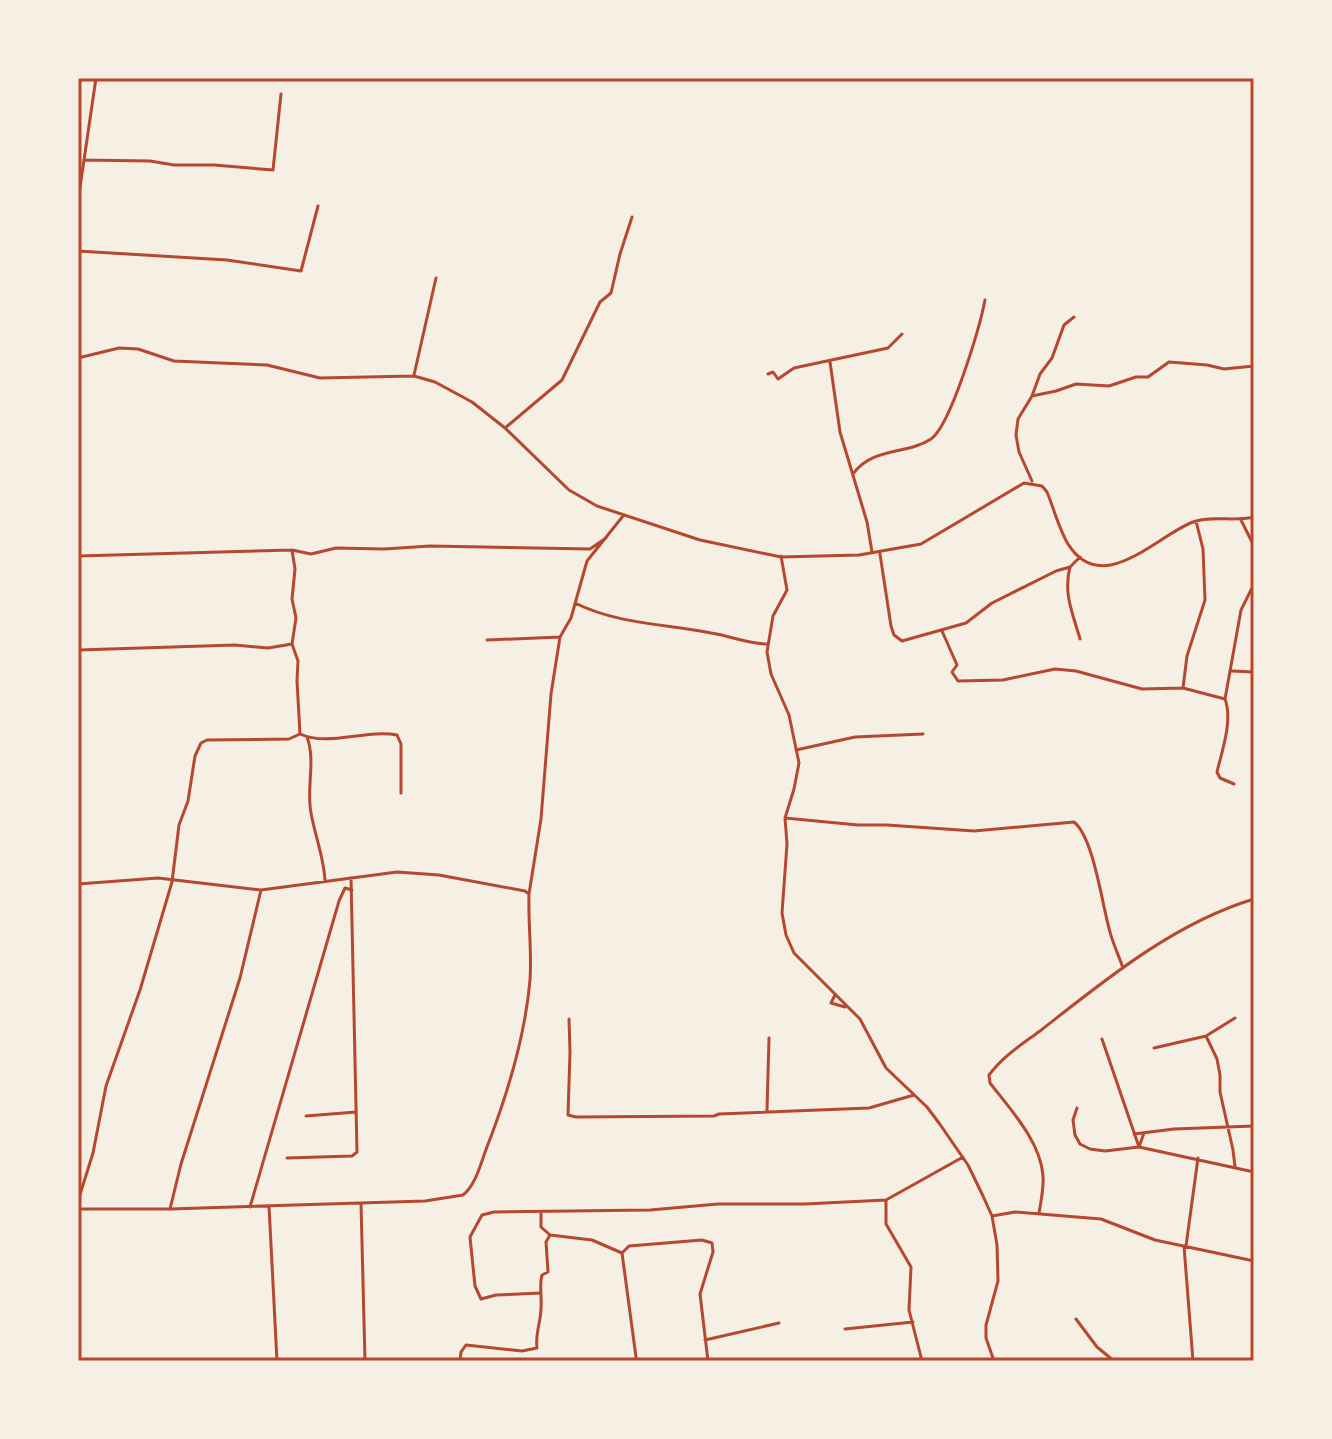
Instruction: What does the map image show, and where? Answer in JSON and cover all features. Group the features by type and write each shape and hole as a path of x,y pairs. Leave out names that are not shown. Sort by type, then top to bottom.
{"street":[{"path":"78,201 96,78"},
{"path":"84,160 150,161 273,170 281,94"},
{"path":"78,251 227,260 301,271 318,206"},
{"path":"505,428 562,380 600,302 611,293 632,217"},
{"path":"414,376 436,278"},
{"path":"853,474 858,466 873,458 919,444 937,433 973,353 985,300"},
{"path":"1033,483 1019,452 1016,435 1020,413 1052,358 1064,325 1074,317"},
{"path":"768,374 773,372 778,379 794,368 888,348 902,334"},
{"path":"78,358 119,348 138,349 174,361 267,365 320,378 414,376 435,382 472,402 505,428 569,490 623,516 754,553 781,556 873,554 921,544 1017,486 1033,483 1047,492 1067,542 1080,557 1099,565 1124,562 1196,521 1254,517"},
{"path":"830,362 840,432 873,554"},
{"path":"1032,396 1076,384 1109,386 1136,377 1148,377 1169,362 1224,369 1254,366"},
{"path":"78,1209 447,1200 467,1193 511,1080 523,1027 530,976 529,894 541,819 551,694 560,637 567,627 584,567 623,516"},
{"path":"1241,520 1254,546"},
{"path":"1183,688 1187,656 1205,600 1203,549 1196,521"},
{"path":"78,556 292,550 311,554 336,548 430,546 590,549 606,538"},
{"path":"292,550 295,569 292,599 296,618 292,644 298,661 300,734"},
{"path":"880,553 894,635 902,641 966,623 992,603 1070,567 1080,557"},
{"path":"781,556 787,590 773,616 768,644 771,674 789,715 798,775 785,818 787,844 782,913 786,935 794,953 860,1019 886,1068 933,1115 963,1157 992,1216 998,1281 986,1325 992,1359 984,1361"},
{"path":"1070,567 1069,607 1080,639"},
{"path":"1234,784 1220,778 1217,772 1223,752 1227,715 1225,699 1241,610 1254,584"},
{"path":"575,603 608,616 768,644"},
{"path":"942,631 957,665 952,672 958,681 1003,680 1055,669 1076,671 1142,689 1183,688 1225,699"},
{"path":"487,640 560,637"},
{"path":"78,650 235,645 268,648 292,644"},
{"path":"1232,671 1254,672"},
{"path":"78,1201 93,1153 106,1086 135,1006 172,882 179,825 188,801 195,756 201,743 207,740 289,739 300,734 307,737 397,735 401,744 401,793"},
{"path":"796,750 855,737 923,734"},
{"path":"307,737 311,751 311,814 324,864 325,881"},
{"path":"785,818 974,831 1074,822 1089,845 1110,934 1123,968"},
{"path":"78,884 158,878 261,890 397,872 439,875 529,894"},
{"path":"287,1158 355,1155 358,1143 351,878"},
{"path":"250,1207 339,901 345,888 352,890"},
{"path":"170,1209 181,1164 240,978 261,890"},
{"path":"1039,1213 1043,1174 1040,1161 1027,1134 990,1083 989,1075 1011,1052 1123,968 1173,936 1230,906 1254,899"},
{"path":"835,995 831,1003 847,1007"},
{"path":"1154,1048 1206,1036 1235,1018"},
{"path":"569,1019 568,1115 576,1117 714,1116 767,1110 869,1108 914,1095"},
{"path":"1206,1036 1217,1059 1220,1092 1235,1167"},
{"path":"767,1110 769,1038"},
{"path":"1102,1039 1139,1147"},
{"path":"1077,1108 1073,1120 1075,1135 1080,1144 1090,1149 1105,1151 1139,1147 1254,1172"},
{"path":"306,1116 356,1112"},
{"path":"1134,1134 1254,1126"},
{"path":"1139,1147 1144,1133"},
{"path":"541,1293 496,1295 481,1299 475,1286 470,1237 482,1215 494,1212 650,1210 718,1204 886,1200 963,1157"},
{"path":"1193,1361 1185,1246 1198,1158"},
{"path":"886,1200 886,1224 911,1267 909,1310 922,1361"},
{"path":"361,1203 365,1361"},
{"path":"269,1206 277,1361"},
{"path":"541,1212 541,1227 550,1235 592,1240 622,1253"},
{"path":"992,1216 1015,1212 1101,1219 1155,1240 1254,1261"},
{"path":"460,1361 466,1345 522,1351 537,1348 542,1275 548,1272 546,1242 550,1235"},
{"path":"622,1253 629,1246 656,1242 702,1240 712,1243 713,1252 700,1294 708,1361"},
{"path":"622,1253 636,1357"},
{"path":"1076,1319 1097,1347 1114,1361"},
{"path":"845,1329 913,1322"},
{"path":"704,1340 779,1323"}]}
